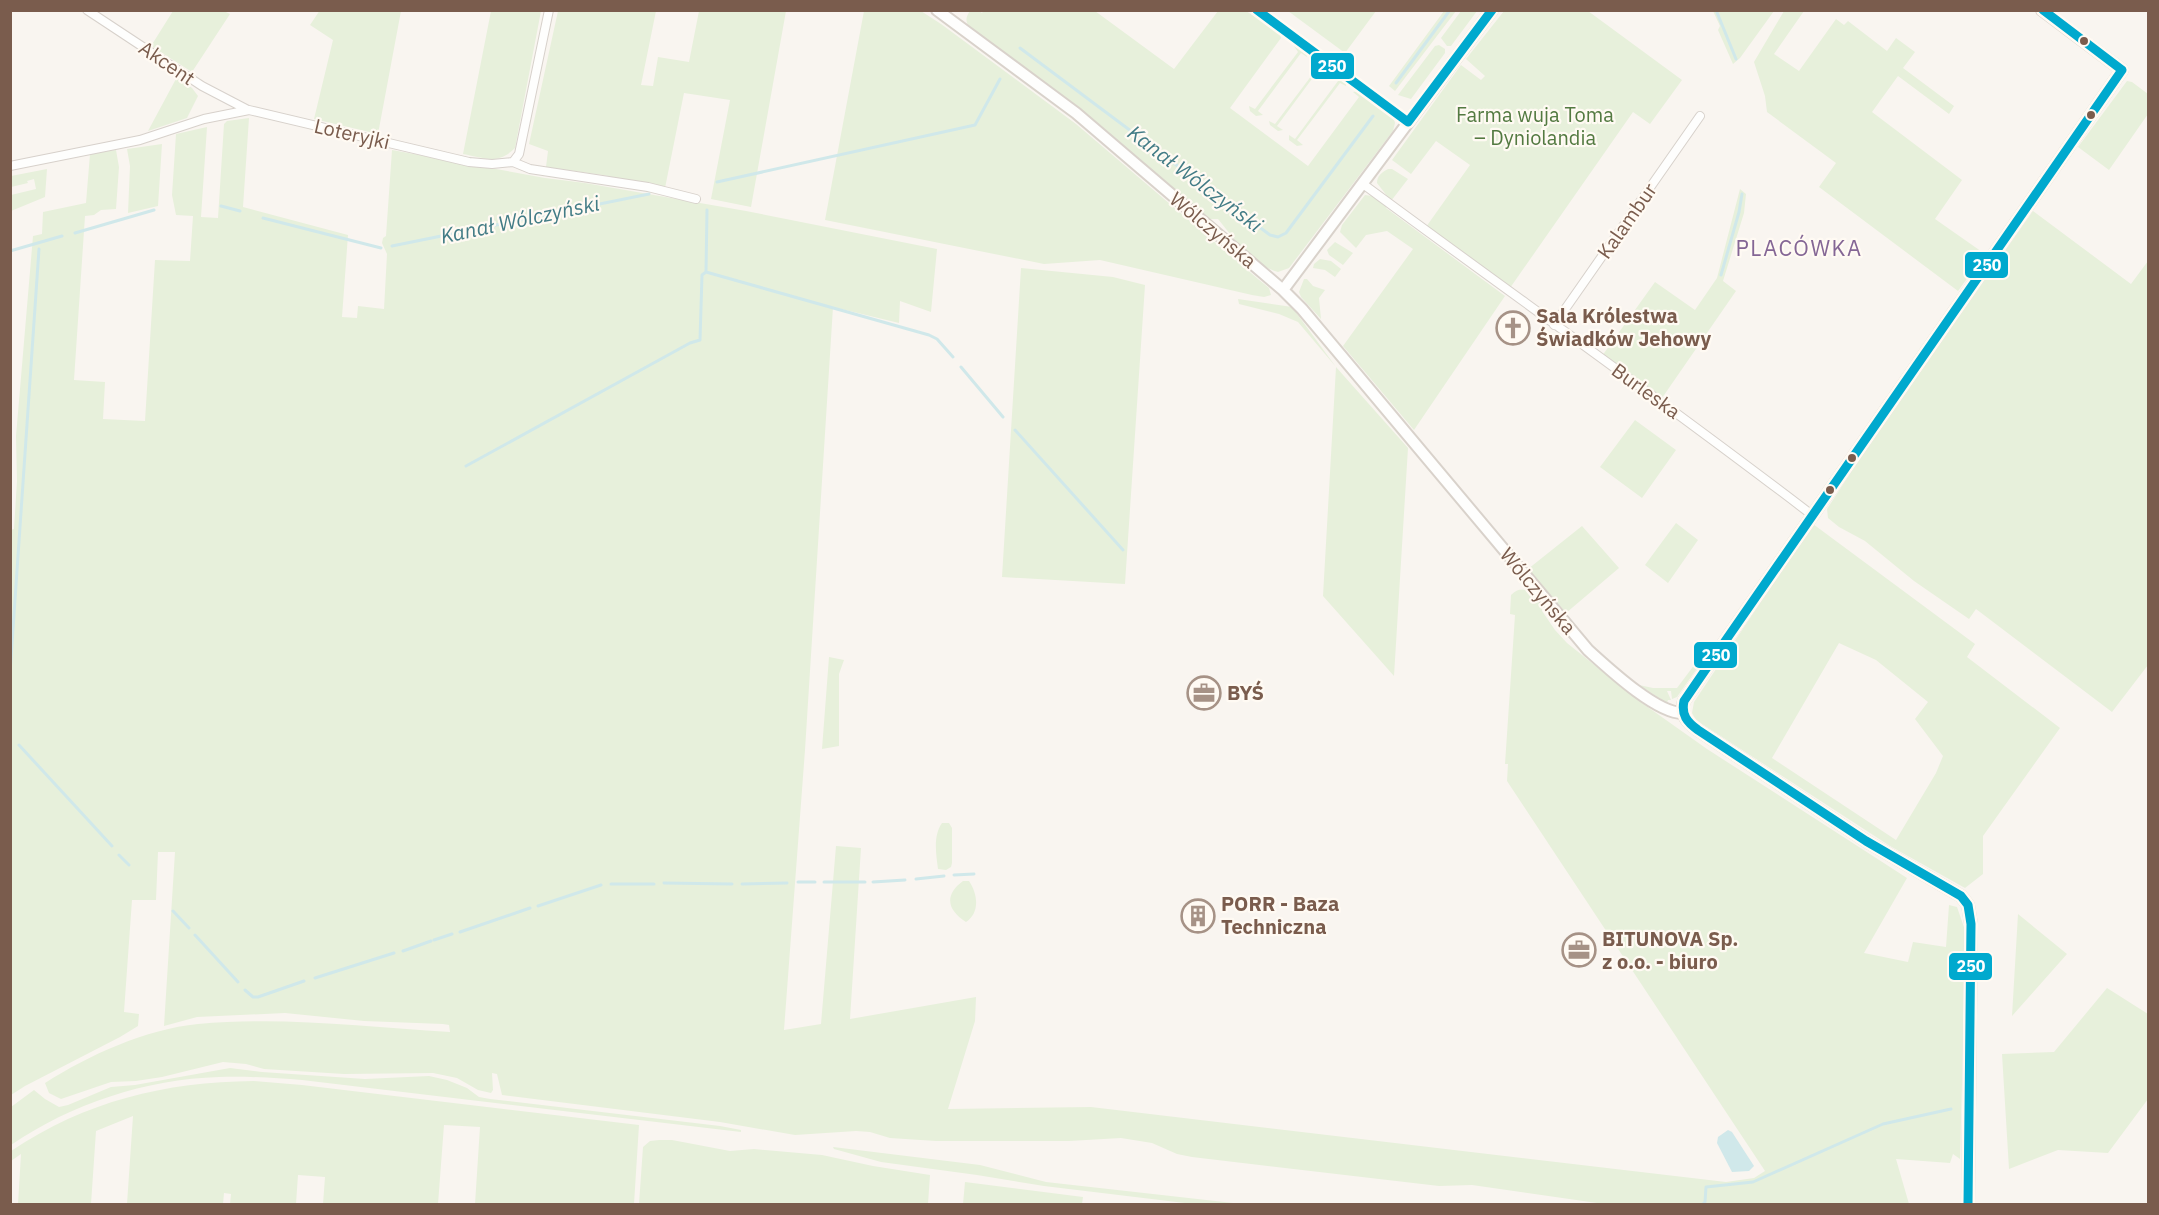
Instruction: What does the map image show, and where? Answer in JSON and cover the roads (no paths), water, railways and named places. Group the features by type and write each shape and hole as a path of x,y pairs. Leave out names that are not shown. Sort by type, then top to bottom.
{"street":[{"name":"Akcent","path":"87,10 202,86 249,110"},
{"path":"513,162 519,154 549,10"},
{"name":"Wólczyńska","path":"937,10 1076,113 1283,290 1305,312 1588,650 1636,690 1666,709 1683,713 1689,723 1698,730 1866,841 1961,896 1971,914 1968,1204"},
{"path":"1283,290 1492,10"},
{"path":"1683,713 1684,700 2122,70 2042,10"},
{"name":"Loteryjki","path":"10,166 140,140 204,119 249,110 469,162 492,164 513,162 530,169 648,188 696,199"},
{"name":"Kalambur","path":"1554,325 1700,116"},
{"name":"Burleska","path":"1363,184 1647,391 1812,515"}],"water":[{"path":"1728,1130 1732,1132 1754,1166 1749,1171 1732,1172 1717,1143 1718,1137"}],"waterway":[{"name":"Kanał Wólczyński","path":"1396,83 1450,10"},
{"path":"1716,10 1736,59"},
{"name":"Kanał Wólczyński","path":"1020,48 1270,235 1278,237 1286,233 1373,116"},
{"name":"Kanał Wólczyński","path":"717,182 975,125 1000,79"},
{"name":"Kanał Wólczyński","path":"392,246 649,194"},
{"path":"1721,275 1742,194"},
{"name":"Kanał Wólczyński","path":"221,206 240,211"},
{"name":"Kanał Wólczyński","path":"75,233 154,210"},
{"path":"466,466 690,343 700,340 702,275 706,272 707,210"},
{"name":"Kanał Wólczyński","path":"263,218 381,248"},
{"name":"Kanał Wólczyński","path":"10,251 62,236"},
{"path":"10,673 39,249"},
{"path":"706,272 929,335 937,339 953,357"},
{"path":"961,367 1003,417"},
{"path":"1015,430 1123,550"},
{"path":"19,745 112,846"},
{"path":"119,855 129,865"},
{"path":"954,875 974,874"},
{"path":"916,879 944,876"},
{"path":"873,882 905,880"},
{"path":"798,882 815,882"},
{"path":"824,882 865,882"},
{"path":"664,883 732,884"},
{"path":"742,884 787,883"},
{"path":"611,884 654,884"},
{"path":"538,906 601,885"},
{"path":"460,932 530,908"},
{"path":"173,911 189,928"},
{"path":"434,940 452,934"},
{"path":"195,935 238,982"},
{"path":"403,951 431,941"},
{"path":"315,978 394,953"},
{"path":"245,990 253,997 258,997 304,981"},
{"path":"1703,1204 1706,1187 1753,1182 1883,1124 1951,1109"}],"place":[{"name":"Sala Królestwa Świadków Jehowy","path":"1513,328"},
{"name":"BYŚ","path":"1204,693"},
{"name":"PORR - Baza Techniczna","path":"1198,916"},
{"name":"BITUNOVA Sp. z o.o. - biuro","path":"1579,950"}],"district":[{"name":"PLACÓWKA","path":"1799,248"}],"park label":[{"name":"Farma wuja Toma – Dyniolandia","path":"1535,126"}]}
